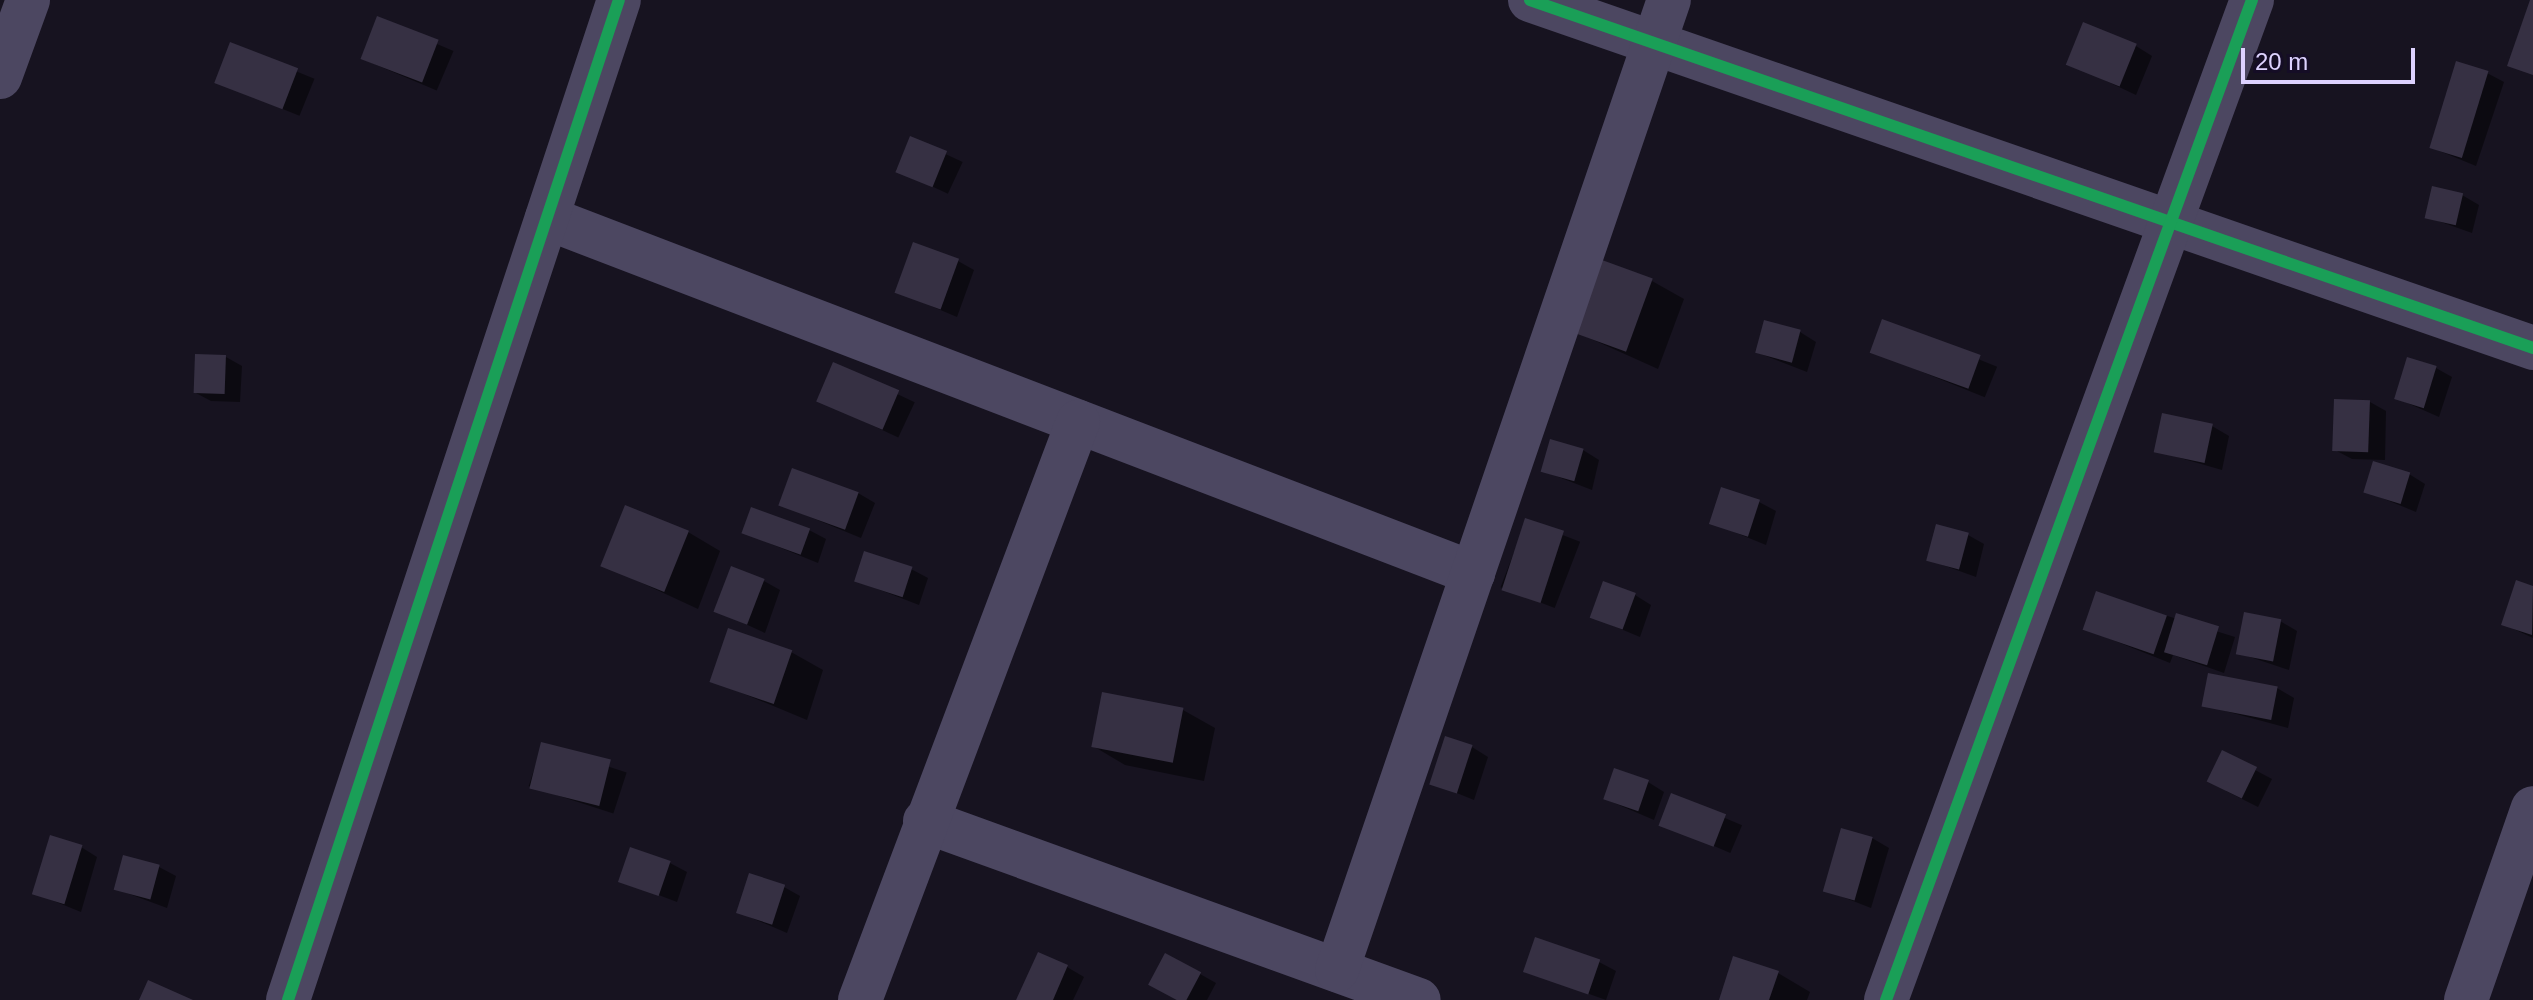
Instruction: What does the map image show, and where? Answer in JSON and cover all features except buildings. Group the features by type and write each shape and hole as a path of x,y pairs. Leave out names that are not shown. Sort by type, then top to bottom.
{"street":[{"path":"0,77 28,0"},
{"path":"288,1000 619,0"},
{"path":"1530,0 2533,348"},
{"path":"1337,970 1669,0"},
{"path":"1886,1000 2173,223 2252,0"},
{"path":"547,218 1473,573"},
{"path":"860,1000 1078,422"},
{"path":"2466,1000 2518,898 2533,808"},
{"path":"925,821 1419,1000"}],"cycle path":[{"path":"288,1000 619,0"},
{"path":"1530,0 2533,348"},
{"path":"1886,1000 2252,0"}]}
